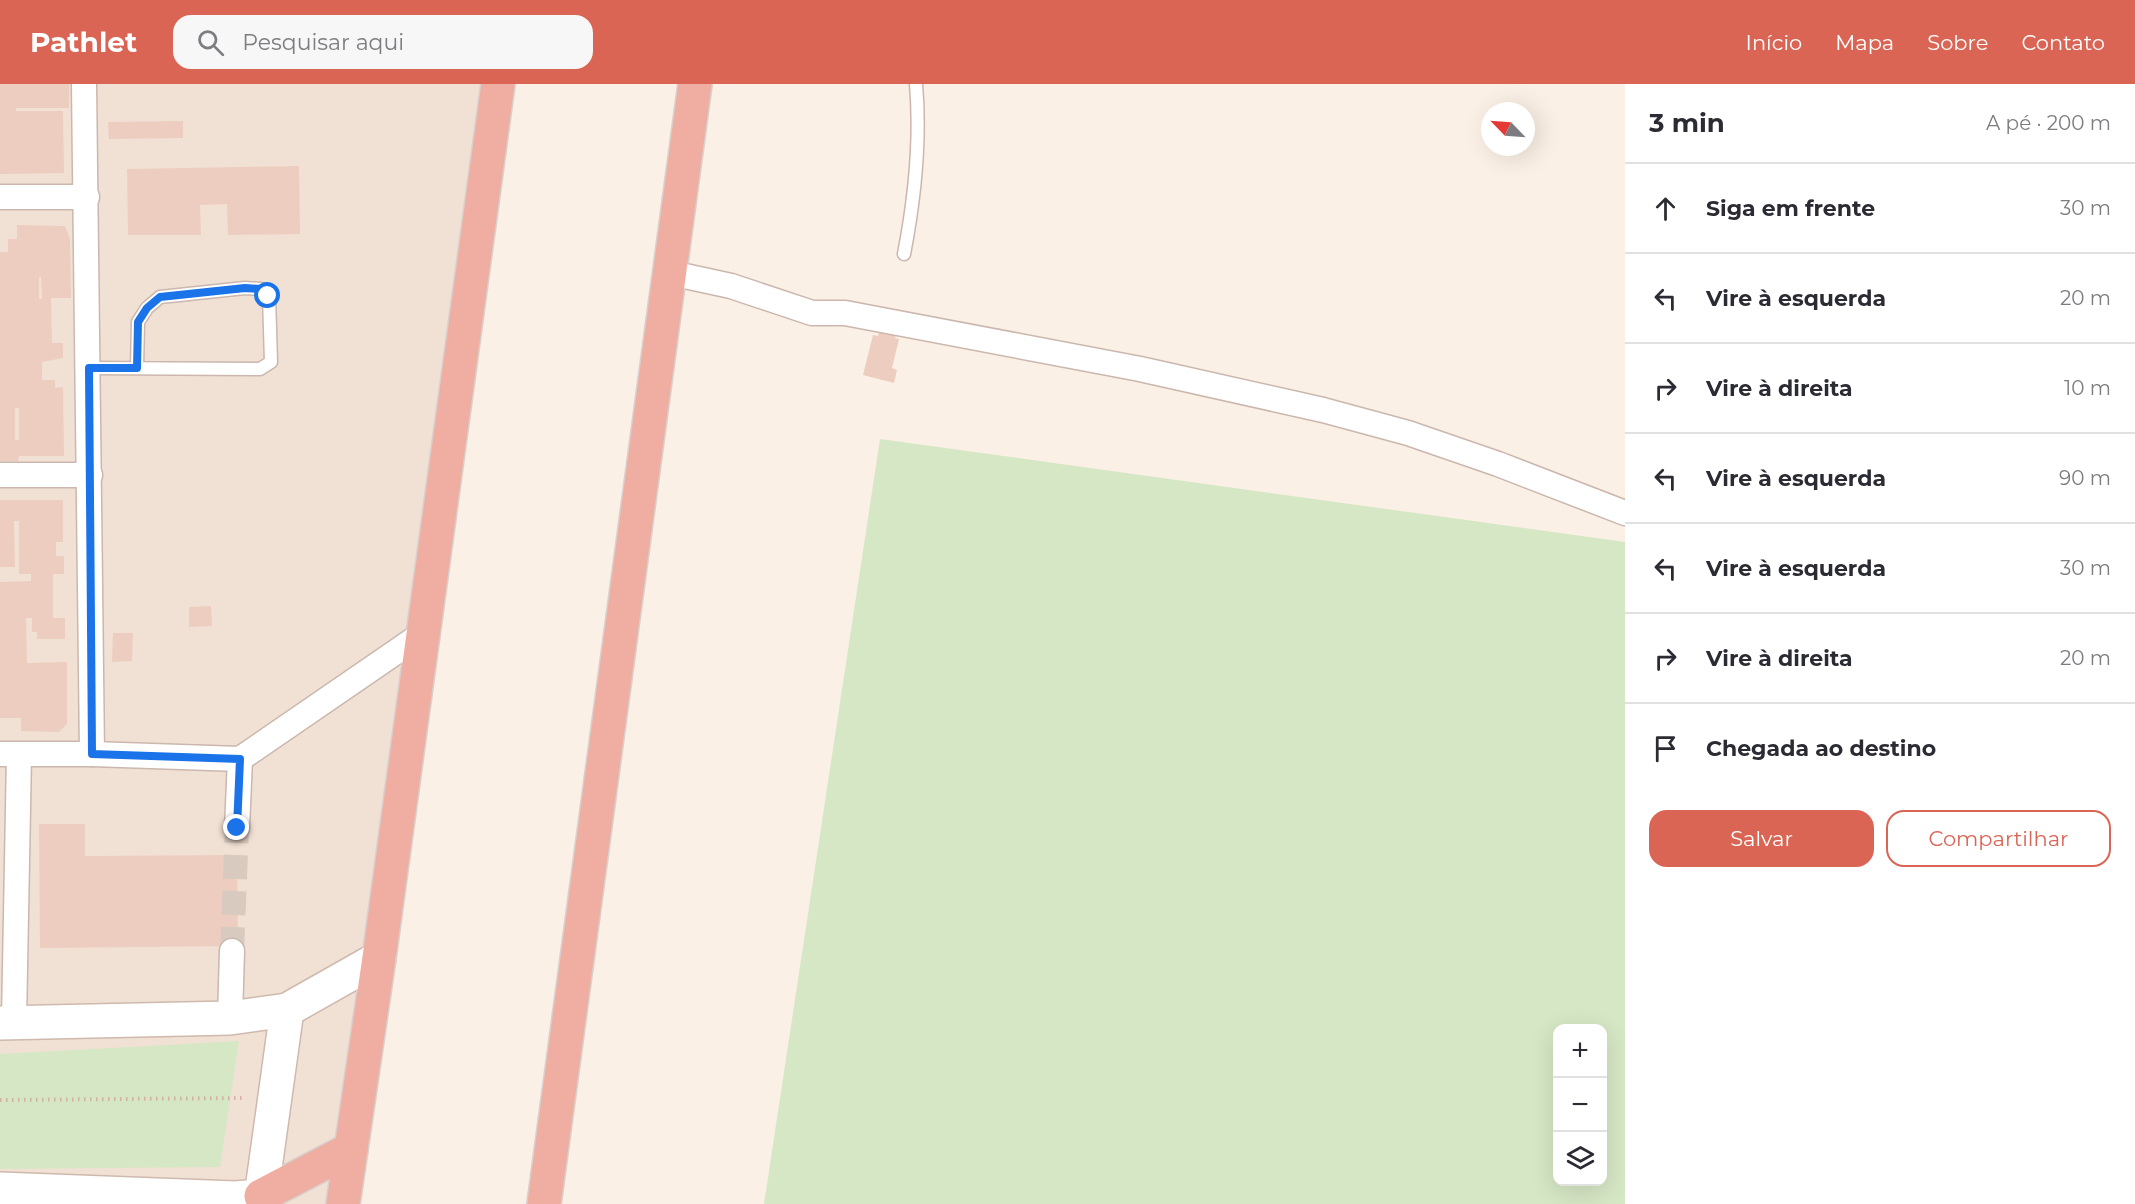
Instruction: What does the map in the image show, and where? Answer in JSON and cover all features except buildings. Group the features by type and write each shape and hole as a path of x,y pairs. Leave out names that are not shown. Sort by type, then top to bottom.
{"highway":[{"path":"342,1204 379,958 498,84"},
{"path":"544,1204 695,84"},
{"path":"261,1200 351,1149"}],"main road":[{"path":"7,1022 230,1018 287,1011 379,958"},
{"path":"0,1189 79,1198 261,1200 287,1011"}],"street":[{"path":"84,84 92,754"},
{"path":"0,197 87,197"},
{"path":"671,273 731,286 812,313 845,313 1085,358 1323,410 1408,433 1498,464 1625,513"},
{"path":"0,475 90,475"},
{"path":"7,1022 9,755 92,754 240,759 422,634"},
{"path":"237,828 240,759"},
{"path":"230,1018 232,951"}],"lane":[{"path":"904,254 915,197 920,123 916,84"},
{"path":"89,368 260,369 271,362 268,296 261,289 245,288 160,297 147,308 138,322 137,368"}],"path":[{"path":"0,1100 276,1098"}],"shaded area":[{"path":"0,84 497,84 329,1204 0,1204"}],"green space":[{"path":"880,439 1625,542 1625,1204 764,1204"},
{"path":"239,1041 220,1167 0,1169 0,1054"}],"tunnel":[{"path":"232,951 237,828"}],"route":[{"path":"237,828 240,759 92,754 89,368 137,368 138,322 147,308 160,297 245,288 261,289 268,296"}]}
